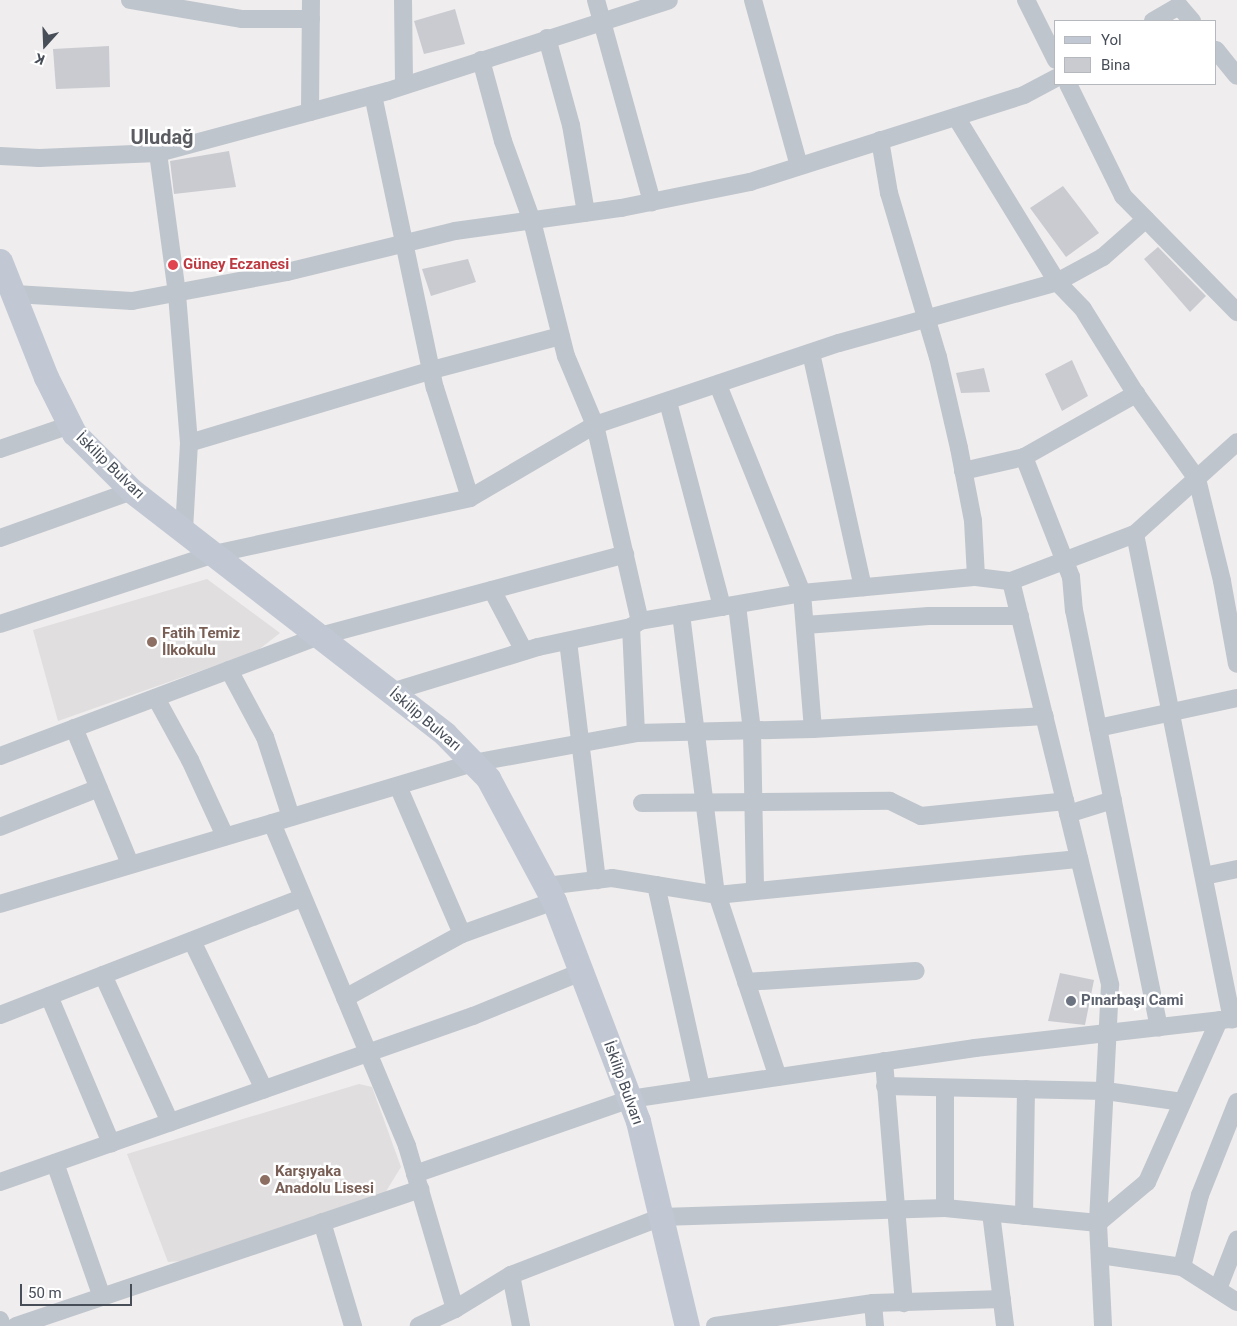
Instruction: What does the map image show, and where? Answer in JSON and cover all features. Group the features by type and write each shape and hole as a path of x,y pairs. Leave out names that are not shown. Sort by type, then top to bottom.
{"main road":[{"name":"İskilip Bulvarı","path":"0,261 15,294 46,377 74,433 132,490 445,734 488,778 550,894 630,1098 638,1121 687,1326"}],"street":[{"path":"130,0 185,5 242,19 311,19"},
{"path":"310,112 311,0"},
{"path":"403,0 404,85"},
{"path":"596,0 652,202"},
{"path":"0,156 39,158 158,153 373,95 669,0"},
{"path":"753,0 800,166"},
{"path":"1026,0 1054,56"},
{"path":"1155,20 1179,6 1191,20"},
{"path":"547,38 571,125 586,213"},
{"path":"1217,51 1237,76"},
{"path":"481,60 503,141 532,221 566,356 595,425 625,554 636,624 636,734"},
{"path":"15,294 132,301 288,272 455,231 586,213 750,182 1024,95 1054,79"},
{"path":"1068,85 1123,196 1237,312"},
{"path":"373,95 432,370 470,498"},
{"path":"956,116 1057,282 1083,310 1136,394 1197,479 1222,581 1237,664"},
{"path":"880,140 889,193 938,356 973,521 976,576"},
{"path":"158,153 177,294 188,443 184,531"},
{"path":"0,624 214,554 470,498 595,425 811,353 1057,282 1103,257 1146,219"},
{"path":"188,443 432,370 561,336"},
{"path":"811,353 863,587"},
{"path":"718,384 802,593 813,729"},
{"path":"963,471 1024,457 1136,394"},
{"path":"668,402 729,606 752,731 755,891"},
{"path":"0,448 70,425"},
{"path":"391,692 524,651 681,614 802,593 976,576 1011,581 1135,534 1237,442"},
{"path":"1024,457 1065,559 1159,1027"},
{"path":"0,538 132,490"},
{"path":"419,1326 455,1309 510,1275 661,1217 945,1208 1098,1223 1147,1182 1182,1102 1229,1019 1172,710 1135,534"},
{"path":"0,756 320,636 625,554"},
{"path":"1011,581 1110,985 1098,1223 1103,1326"},
{"path":"492,590 524,651"},
{"path":"681,614 696,732 702,802 717,895 778,1077"},
{"path":"805,625 929,616 1020,616"},
{"path":"568,640 582,743 597,880"},
{"path":"229,670 265,737 291,817"},
{"path":"156,698 190,760 225,836"},
{"path":"1098,728 1172,710 1237,698"},
{"path":"0,904 473,763 582,743 636,734 813,729 1045,716"},
{"path":"74,728 130,864"},
{"path":"398,786 462,934"},
{"path":"0,827 99,788"},
{"path":"642,803 890,801 921,816 1067,808 1113,800"},
{"path":"272,822 302,898 407,1146 455,1309"},
{"path":"344,998 462,934 550,894 597,880 612,878 717,895 1080,859"},
{"path":"1204,876 1237,869"},
{"path":"656,885 701,1088"},
{"path":"0,1015 302,898"},
{"path":"192,941 264,1089"},
{"path":"746,982 916,971"},
{"path":"0,1182 474,1016 581,972"},
{"path":"103,975 170,1122"},
{"path":"49,996 111,1143"},
{"path":"16,1326 322,1222 417,1181 630,1098 884,1061 1229,1019"},
{"path":"884,1061 894,1210 904,1303"},
{"path":"886,1086 1106,1091 1182,1102"},
{"path":"945,1088 945,1208"},
{"path":"1024,1216 1026,1089"},
{"path":"1182,1267 1200,1194 1237,1102"},
{"path":"55,1163 102,1297"},
{"path":"991,1213 1005,1326"},
{"path":"322,1222 354,1326"},
{"path":"1218,1289 1237,1240"},
{"path":"1100,1255 1182,1267 1237,1302"},
{"path":"510,1275 522,1326"},
{"path":"715,1326 872,1303 1002,1299"},
{"path":"872,1303 875,1326"},
{"path":"0,1320 2,1326"}],"shaded area":[{"name":"Fatih Temiz İlkokulu","path":"207,579 280,633 257,651 58,721 33,630"},
{"name":"Karşıyaka Anadolu Lisesi","path":"359,1084 372,1087 401,1167 385,1193 181,1261 168,1262 127,1154"}],"building":[{"path":"455,9 465,44 424,54 414,21"},
{"path":"109,46 110,87 56,89 53,49"},
{"path":"229,151 236,187 174,194 170,161"},
{"path":"1063,186 1099,233 1066,257 1030,208"},
{"path":"1158,247 1206,296 1190,312 1144,259"},
{"path":"468,259 476,282 431,296 422,269"},
{"path":"1072,360 1088,396 1062,411 1045,374"},
{"path":"984,368 990,392 961,393 956,373"},
{"name":"Pınarbaşı Cami","path":"1060,973 1094,980 1085,1025 1048,1021"}],"place":[{"name":"Güney Eczanesi","path":"173,265"},
{"name":"Fatih Temiz İlkokulu","path":"152,642"},
{"name":"Pınarbaşı Cami","path":"1071,1001"},
{"name":"Karşıyaka Anadolu Lisesi","path":"265,1180"}],"district":[{"name":"Uludağ","path":"162,137"}]}
